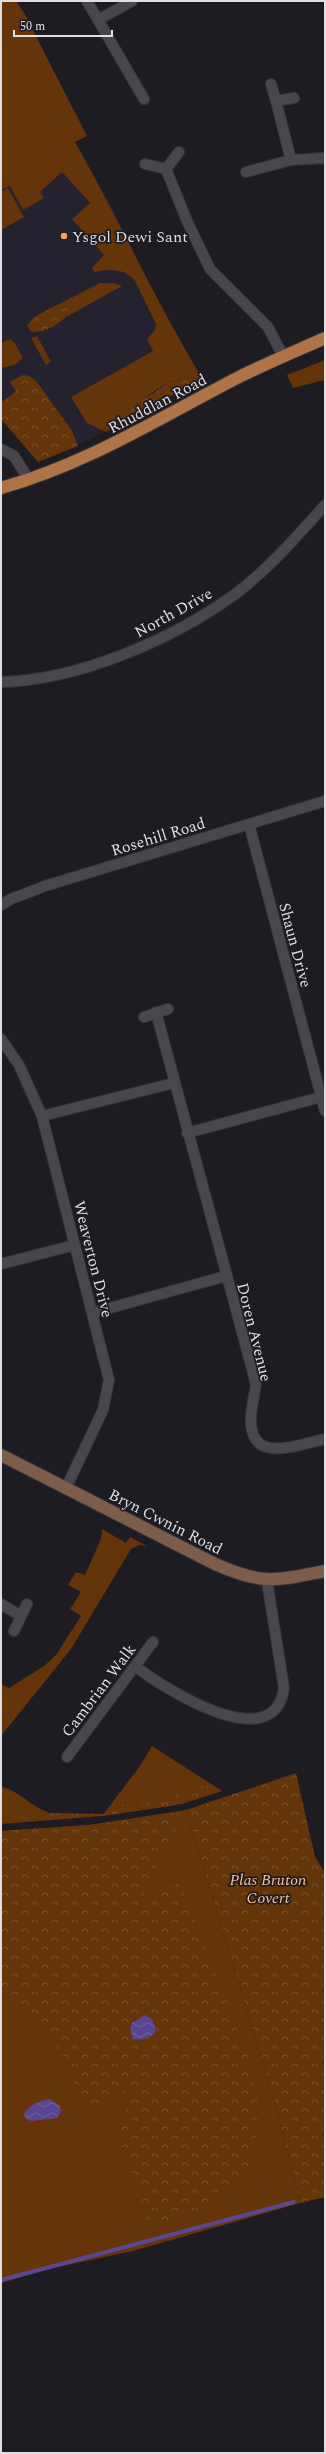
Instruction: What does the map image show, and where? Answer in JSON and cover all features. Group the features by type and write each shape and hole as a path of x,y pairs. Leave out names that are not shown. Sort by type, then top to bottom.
{"main road":[{"name":"Rhuddlan Road","path":"1,488 29,480 92,455 240,377 325,338"}],"street":[{"path":"87,1 144,99"},
{"path":"98,20 132,1"},
{"path":"271,84 291,160"},
{"path":"276,101 294,98"},
{"path":"166,169 179,152"},
{"path":"246,172 291,160 325,158"},
{"path":"145,164 166,169"},
{"path":"166,169 187,221 210,269 268,327 283,356"},
{"path":"1,449 14,456 29,480"},
{"name":"North Drive","path":"1,682 18,682 74,670 128,652 163,638 234,594 273,560 325,505"},
{"name":"Rosehill Road","path":"1,905 11,899 45,886 325,801"},
{"name":"Shaun Drive","path":"249,824 325,1111"},
{"path":"144,1016 168,1009"},
{"name":"Doren Avenue","path":"156,1012 256,1384 251,1424 256,1442 265,1448 275,1450 325,1439"},
{"name":"Weaverton Drive","path":"1,1039 19,1065 42,1116 76,1244 108,1380 103,1410 66,1488"},
{"path":"42,1116 174,1083"},
{"path":"188,1133 321,1097"},
{"path":"1,1264 76,1244"},
{"name":"Doren Avenue","path":"92,1313 226,1276"},
{"name":"Bryn Cwnin Road","path":"1,1455 215,1564 240,1575 267,1581 325,1571"},
{"path":"135,1666 153,1680 180,1697 217,1713 254,1718 272,1712 279,1706 284,1688 267,1581"},
{"path":"1,1604 21,1616"},
{"path":"14,1631 27,1604"},
{"name":"Cambrian Walk","path":"66,1756 153,1642"}],"shaded area":[{"name":"Ysgol Dewi Sant","path":"1,1 16,1 24,13 87,136 75,142 111,205 168,321 202,378 106,432 38,462 1,419"}],"green space":[{"path":"1,1 16,1 24,13 87,136 75,142 169,320 202,378 198,381 192,377 168,382 116,417 119,425 106,432 87,423 71,397 153,351 147,339 155,330 156,324 135,281 131,277 116,270 94,272 92,268 104,255 72,219 90,203 62,172 40,192 44,198 23,210 10,186 1,190"},
{"path":"8,188 24,217 1,230 1,192"},
{"path":"100,283 113,283 122,286 66,317 67,313 59,304"},
{"path":"59,304 67,309 66,317 50,328 31,332 27,325 37,315"},
{"path":"37,336 51,362 46,365 31,338"},
{"path":"10,339 15,343 23,358 15,365 1,368 1,343"},
{"path":"325,360 325,380 293,388 287,375"},
{"path":"23,375 29,376 36,381 72,431 78,446 38,462 1,419 1,403 16,391 10,382"},
{"path":"192,377 198,381 119,425 116,417 119,412 154,393 168,382"},
{"path":"102,1529 126,1543 130,1537 147,1546 139,1545 131,1549 71,1649 1,1736 1,1684 9,1688 44,1666 56,1655 81,1616 70,1609 81,1592 68,1585 76,1572 85,1575 101,1539"},
{"path":"152,1746 222,1791 181,1804 102,1816 140,1766"},
{"name":"Plas Bruton Covert","path":"296,1773 315,1857 325,1873 325,2197 300,2203 276,2106 186,1810"},
{"path":"213,1785 222,1791 181,1804 175,1795 185,1789"},
{"path":"1,1787 13,1791 37,1807 50,1813 27,1822 1,1824"},
{"path":"165,1795 170,1796 177,1805 102,1816 27,1822 50,1813 104,1814 118,1805 145,1804"},
{"path":"186,1810 276,2106 300,2203 133,2251 53,2268 1,2283 1,1831 89,1825"},
{"path":"182,1812 180,1821 143,1897 181,1882 249,2060 258,2104 256,2145 246,2173 232,2192 204,2210 149,2227 137,2183 118,2136 131,2097 142,2083 86,2110 64,2060 45,2029 32,2016 18,2006 1,2000 1,1831 89,1825"}],"water":[{"path":"145,2015 152,2019 156,2030 149,2037 133,2039 130,2028 132,2023"},
{"path":"50,2099 60,2106 61,2112 57,2118 31,2121 25,2118 24,2113 29,2107"}],"waterway":[{"path":"1,2280 294,2202"}],"place":[{"name":"Ysgol Dewi Sant","path":"64,236"}]}
